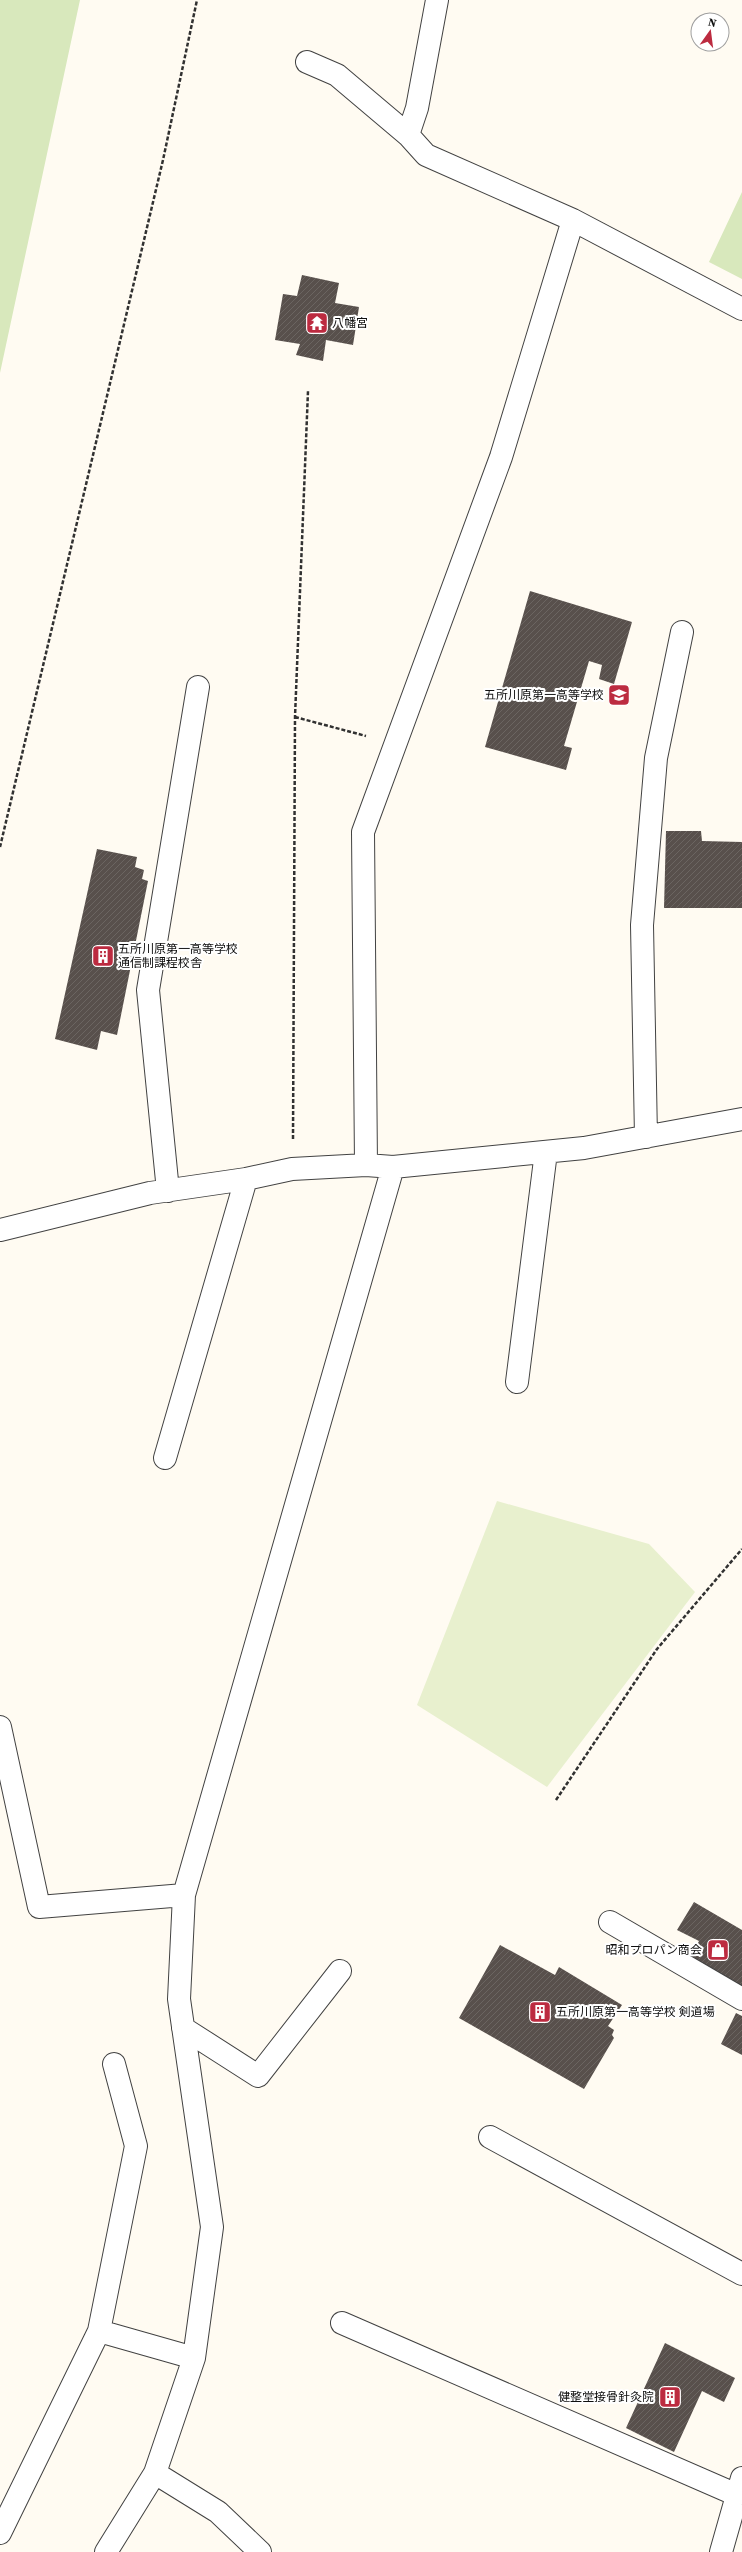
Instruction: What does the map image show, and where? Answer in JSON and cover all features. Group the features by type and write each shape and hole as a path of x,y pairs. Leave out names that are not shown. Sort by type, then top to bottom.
{"street":[{"path":"408,135 416,108 437,0"},
{"path":"307,62 337,75 408,135 426,155 573,220 742,309"},
{"path":"366,1165 363,832 500,457 573,220"},
{"path":"646,1137 642,925 656,758 682,632"},
{"path":"168,1192 148,990 198,687"},
{"path":"0,1230 150,1193 168,1192 246,1179 292,1169 366,1165 392,1167 584,1148 742,1119"},
{"path":"517,1382 546,1152"},
{"path":"106,2552 155,2473 194,2358 212,2227 179,1999 184,1895 392,1167"},
{"path":"165,1458 246,1179"},
{"path":"0,1727 39,1907 184,1895"},
{"path":"610,1922 742,1999"},
{"path":"183,2028 258,2076 340,1970"},
{"path":"0,2533 99,2331 136,2146 114,2064"},
{"path":"490,2137 742,2274"},
{"path":"342,2323 740,2487 721,2552"},
{"path":"99,2331 194,2358"},
{"path":"155,2473 218,2512 260,2552"}],"path":[{"path":"0,847 161,167 197,0"},
{"path":"292,1169 295,717 308,391"},
{"path":"295,717 395,743"},
{"path":"556,1800 657,1649 742,1549"}],"green space":[{"path":"0,0 80,0 0,373"},
{"path":"742,192 742,279 709,262"},
{"path":"497,1501 649,1544 695,1592 547,1787 417,1705"}],"building":[{"name":"八幡宮","path":"302,275 339,283 335,303 359,307 353,345 326,340 323,361 296,355 300,344 275,340 283,294 297,296"},
{"path":"530,591 632,622 614,684 599,679 602,665 589,661 564,746 572,748 566,770 485,747"},
{"path":"666,831 701,831 702,841 742,842 742,908 664,908"},
{"name":"五所川原第一高等学校 通信制課程校舎","path":"97,849 137,857 135,867 144,870 142,879 148,881 117,1035 101,1031 97,1050 55,1039"},
{"name":"昭和プロパン商会","path":"694,1902 742,1930 742,1988 690,1958 699,1941 677,1930"},
{"name":"五所川原第一高等学校 剣道場","path":"500,1945 555,1975 559,1967 622,2005 608,2026 614,2030 612,2035 614,2038 584,2089 459,2018"},
{"path":"736,2013 742,2016 742,2055 721,2044"},
{"name":"健整堂接骨針灸院","path":"665,2343 735,2378 724,2402 702,2391 674,2452 626,2428"}],"place":[{"name":"八幡宮","path":"317,323"},
{"name":"五所川原第一高等学校","path":"619,695"},
{"name":"五所川原第一高等学校 通信制課程校舎","path":"103,956"},
{"name":"昭和プロパン商会","path":"718,1950"},
{"name":"五所川原第一高等学校 剣道場","path":"540,2012"},
{"name":"健整堂接骨針灸院","path":"670,2397"}]}
